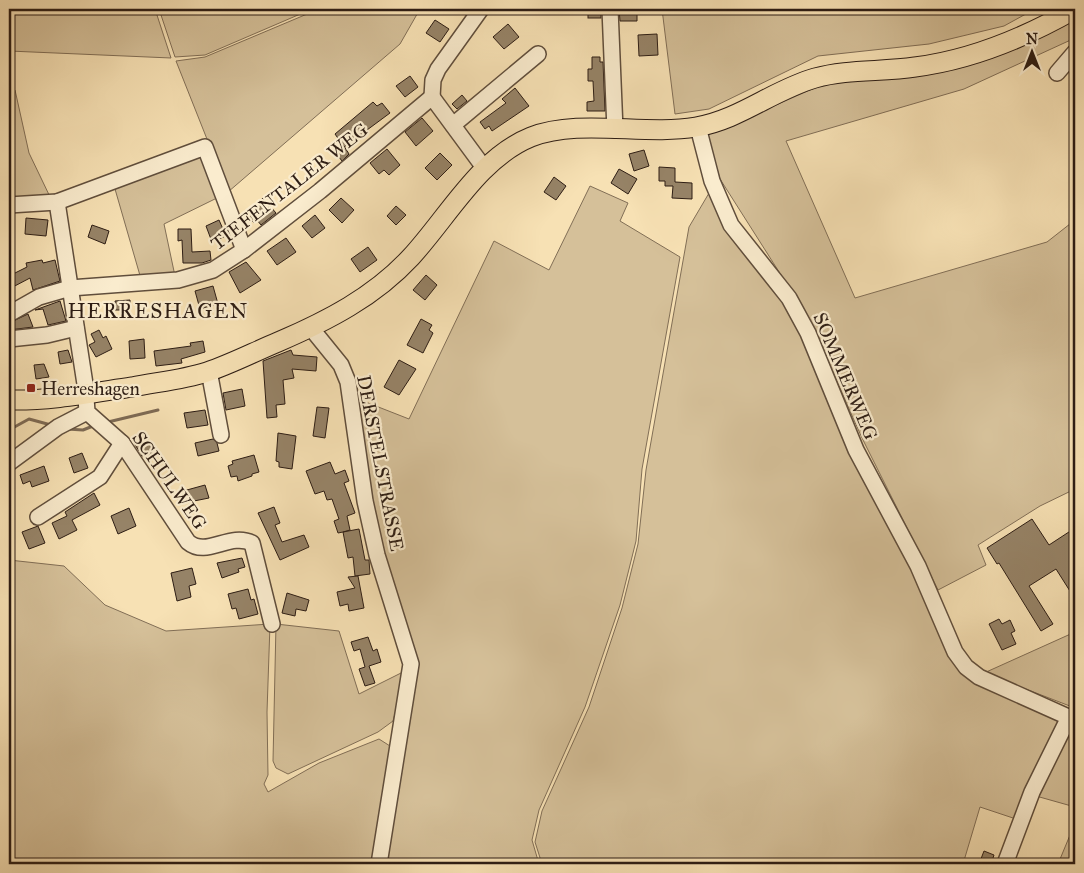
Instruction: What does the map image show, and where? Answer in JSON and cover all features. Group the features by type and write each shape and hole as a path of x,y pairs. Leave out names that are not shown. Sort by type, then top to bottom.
{"main road":[{"path":"10,398 86,404 209,371 311,328 353,305 389,278 410,257 485,169 507,151 530,138 572,129 615,130 698,127 735,116 795,86 827,75 918,67 988,49 1015,40 1075,9"}],"street":[{"path":"481,9 438,69 433,80 432,97 485,169"},
{"path":"610,9 615,130"},
{"path":"1058,73 1075,52"},
{"path":"453,125 538,54"},
{"name":"TIEFENTALER WEG","path":"9,314 39,297 70,288 187,278 213,270 244,250 320,191 432,97"},
{"name":"SOMMERWEG","path":"698,127 712,181 731,225 788,298 808,333 856,450 918,566 952,646 966,666 979,677 1072,718"},
{"path":"9,205 57,202 205,147 244,250"},
{"path":"9,463 86,404 57,202"},
{"path":"9,340 46,335 76,328"},
{"name":"DERSTELSTRASSE","path":"311,328 341,365 348,382 356,447 375,546 411,664 379,864"},
{"path":"209,371 221,435"},
{"name":"SCHULWEG","path":"86,404 122,443 188,542 193,546 205,548 237,539 252,543 272,624"},
{"path":"38,516 100,477 122,443"},
{"path":"1005,864 1032,792 1072,718"}],"shaded area":[{"path":"9,9 155,9 171,58 9,51"},
{"path":"159,9 312,9 205,55 175,57"},
{"path":"319,9 420,9 400,44 228,192 176,61 205,57"},
{"path":"662,9 1035,9 1004,26 929,44 818,56 709,109 675,114"},
{"path":"1075,15 1075,38 964,89 786,141 855,298 1047,242 1075,220 1075,489 1040,506 978,545 986,565 938,590 862,438 809,319 720,179 706,133 742,120 819,86 846,79 923,72"},
{"path":"9,90 15,90 29,153 52,201 9,202"},
{"path":"203,153 221,196 164,224 175,276 141,279 115,189 179,161"},
{"path":"590,186 628,203 620,221 680,257 642,469 636,541 620,605 585,707 539,810 532,840 539,864 384,864 415,664 380,540 367,481 358,399 409,419 494,241 549,270"},
{"path":"712,188 796,316 970,679 1061,721 1016,819 980,807 963,864 542,864 535,842 542,811 589,707 622,608 638,544 646,470 689,227"},
{"path":"9,560 64,566 105,605 166,631 270,624 267,712 268,775 264,784 268,792 319,763 379,739 390,746 390,773 374,864 9,864"},
{"path":"276,624 339,631 359,694 407,670 393,721 378,732 288,774 276,768 273,761"},
{"path":"1075,632 1075,708 984,673"},
{"path":"1071,723 1075,725 1075,807 1036,796"},
{"path":"1075,823 1075,864 1058,864"}],"building":[{"path":"588,9 601,9 601,18 588,18"},
{"path":"619,9 637,9 637,21 620,21"},
{"path":"435,20 449,29 440,42 426,33"},
{"path":"508,24 519,37 504,49 493,37"},
{"path":"657,34 658,55 639,56 638,35"},
{"path":"592,57 600,57 600,62 603,62 605,111 587,111 587,102 594,101 593,81 588,81 588,69 592,69"},
{"path":"410,76 418,87 405,97 396,86"},
{"path":"515,88 529,106 492,131 489,126 485,129 480,122 506,103 502,99"},
{"path":"462,95 467,101 457,109 452,104"},
{"path":"373,102 377,106 382,103 390,113 344,147 335,134"},
{"path":"422,118 433,131 416,146 405,132"},
{"path":"344,146 349,154 342,161 335,152"},
{"path":"387,149 400,165 389,175 384,170 379,174 370,163"},
{"path":"644,150 649,166 634,171 629,154"},
{"path":"440,153 452,165 437,180 425,168"},
{"path":"659,167 675,168 675,182 692,183 692,199 672,198 673,186 665,186 665,181 659,181"},
{"path":"619,169 637,179 628,194 611,183"},
{"path":"554,177 566,186 556,200 544,192"},
{"path":"263,198 276,213 261,225 257,220 254,223 245,214"},
{"path":"341,198 354,210 342,223 329,210"},
{"path":"396,206 406,215 396,225 387,216"},
{"path":"315,215 325,228 312,238 302,226"},
{"path":"26,218 48,220 46,236 25,234"},
{"path":"219,220 226,236 212,242 206,226"},
{"path":"92,225 109,231 105,244 88,237"},
{"path":"178,229 191,229 192,252 210,251 211,260 202,263 183,263 182,240 178,241"},
{"path":"286,238 296,252 277,265 267,251"},
{"path":"368,247 377,260 360,272 351,259"},
{"path":"42,260 43,263 55,260 60,281 33,290 30,278 9,289 9,276 27,267 26,263"},
{"path":"246,262 261,280 240,293 229,272"},
{"path":"426,275 437,285 425,300 413,290"},
{"path":"213,286 218,304 200,309 195,291"},
{"path":"130,300 130,310 115,310 115,301"},
{"path":"60,301 66,321 48,325 43,309 35,310"},
{"path":"28,314 33,327 9,330 9,323"},
{"path":"421,319 432,325 429,330 433,333 423,353 407,345"},
{"path":"99,330 103,338 106,336 112,349 96,357 89,345 95,342 91,334"},
{"path":"144,339 145,358 130,359 129,341"},
{"path":"203,341 205,352 181,359 182,363 156,366 154,351 191,346 190,343"},
{"path":"68,350 72,362 60,364 58,352"},
{"path":"291,350 293,355 317,357 316,371 292,369 294,378 283,380 285,404 276,405 277,417 267,418 263,361"},
{"path":"399,360 416,369 399,395 384,387"},
{"path":"44,364 49,377 36,379 34,365"},
{"path":"242,389 245,406 226,410 223,393"},
{"path":"317,407 329,408 325,438 313,436"},
{"path":"205,410 208,425 187,428 184,413"},
{"path":"278,433 296,436 292,469 279,467 279,462 276,461"},
{"path":"213,439 217,443 219,451 198,456 195,443"},
{"path":"149,440 152,454 142,456 134,443"},
{"path":"82,453 88,468 74,473 69,458"},
{"path":"254,455 259,472 238,481 237,476 231,477 228,466 233,464 232,461"},
{"path":"330,462 335,474 345,470 349,481 344,483 355,513 347,516 350,530 338,533 334,521 339,519 332,499 327,500 324,491 315,494 306,471"},
{"path":"44,466 49,481 32,487 30,481 23,484 20,475"},
{"path":"205,485 209,498 179,504 176,493"},
{"path":"94,493 100,505 72,520 77,530 59,539 52,523 67,516 65,512"},
{"path":"274,507 280,523 275,525 282,542 304,535 309,547 280,560 258,513"},
{"path":"129,508 136,526 118,534 111,516"},
{"path":"1032,519 1049,545 1075,528 1075,599 1056,569 1029,586 1053,624 1041,631 999,563 997,564 987,548"},
{"path":"38,526 45,543 29,549 22,532"},
{"path":"359,529 365,560 369,560 370,574 355,576 353,557 348,558 343,532"},
{"path":"242,558 245,567 238,569 239,572 222,578 217,563"},
{"path":"192,568 196,584 189,586 191,597 177,601 171,573"},
{"path":"358,576 364,608 349,611 348,604 340,606 337,592 355,588 348,577"},
{"path":"248,589 251,600 254,599 258,614 239,619 236,608 232,609 228,594"},
{"path":"287,593 309,600 306,611 296,609 295,616 282,613"},
{"path":"999,619 1002,624 1010,620 1015,631 1011,633 1016,644 1002,650 989,624"},
{"path":"368,637 373,651 377,649 381,662 369,666 375,683 365,686 359,669 365,667 360,649 354,651 351,642"},
{"path":"984,851 994,855 991,864 979,864"}],"waterway":[{"path":"108,422 158,410"},
{"path":"9,430 29,419 51,425"},
{"path":"67,429 83,430 93,426"}],"place":[{"name":"Herreshagen","path":"31,388"}],"district":[{"name":"HERRESHAGEN","path":"158,311"}]}
